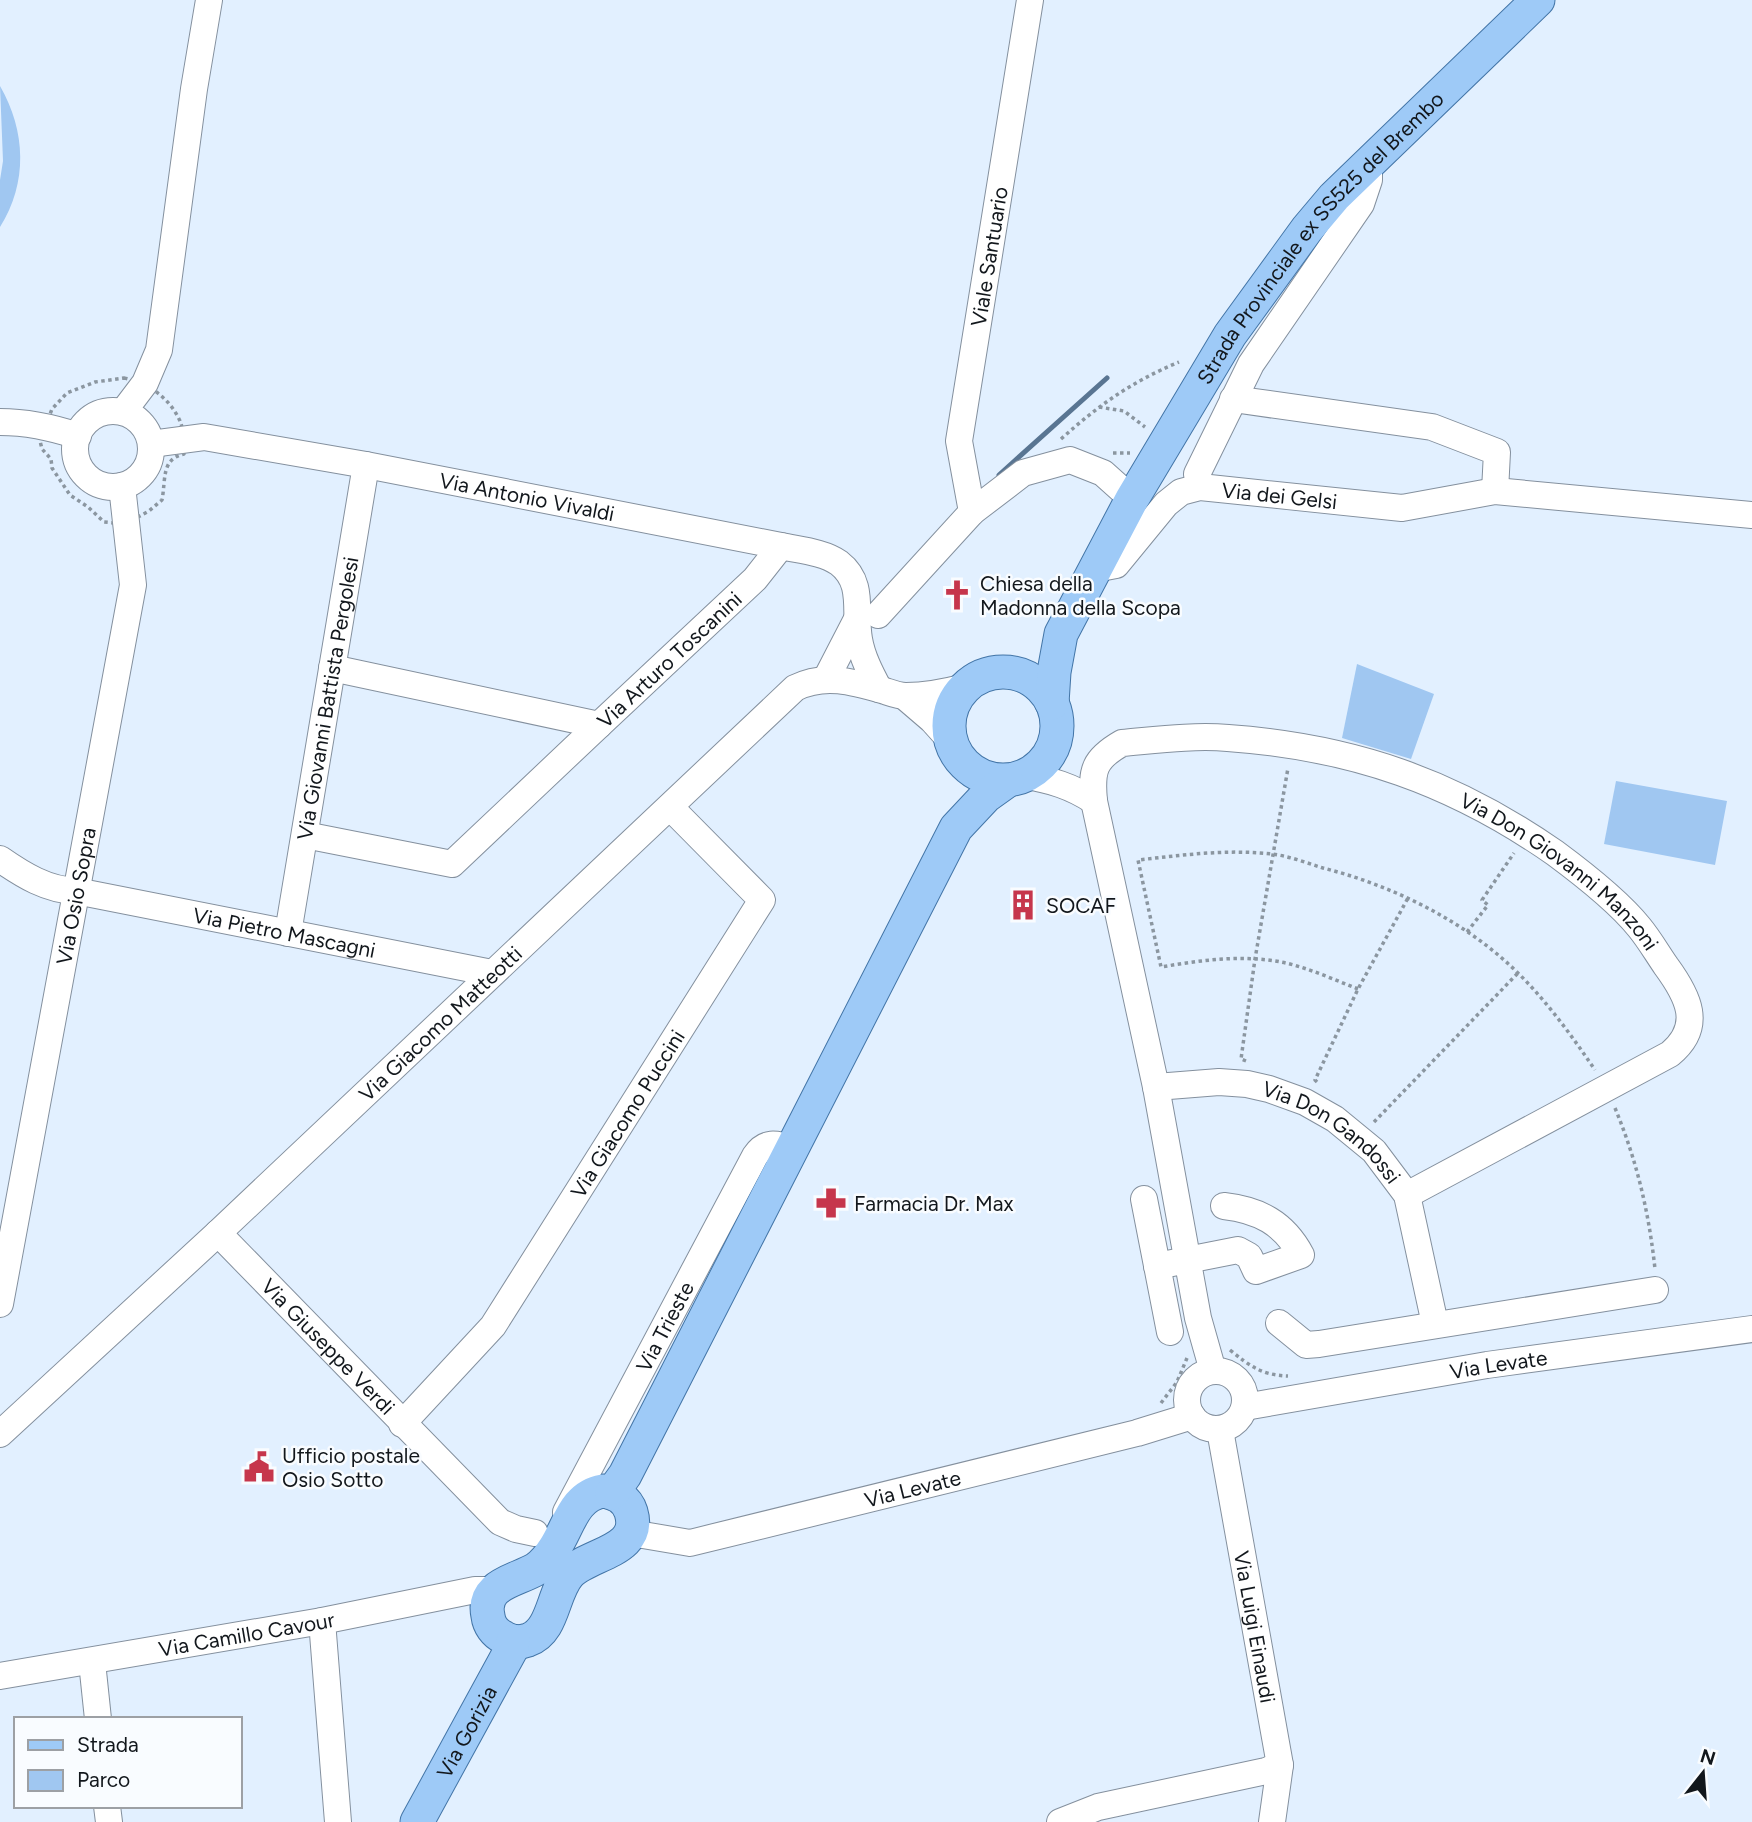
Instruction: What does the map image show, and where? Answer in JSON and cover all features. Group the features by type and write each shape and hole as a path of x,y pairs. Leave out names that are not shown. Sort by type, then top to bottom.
{"main road":[{"name":"Strada Provinciale ex SS525 del Brembo","path":"1061,634 1132,499 1223,347 1307,229 1369,161 1538,0"},
{"path":"956,828 960,776 948,723 952,708 965,687 985,675 1007,672 1036,655 1061,634"},
{"path":"956,828 986,796 1043,764 1054,745 1057,723 1052,702 1061,634"},
{"path":"1007,672 1033,681 1052,702"},
{"path":"953,747 978,775 997,780 1016,778"},
{"name":"Via Trieste","path":"612,1493 625,1475 956,828"},
{"path":"603,1491 612,1493 629,1506 633,1521 631,1533 622,1544 569,1574 560,1587 548,1622 541,1633 527,1640 513,1641 495,1632 488,1620 487,1606 494,1590 544,1562 586,1496 603,1491"},
{"name":"Via Gorizia","path":"417,1822 512,1648 513,1641"}],"street":[{"path":"123,412 145,383 159,350 194,89 209,0"},
{"name":"Viale Santuario","path":"972,512 960,441 1030,0"},
{"path":"1200,487 1196,474 1251,364 1361,204 1369,180 1369,161"},
{"path":"1233,399 1432,427 1497,452 1495,491"},
{"path":"123,412 134,416 142,424 151,444 148,466 141,475 122,486 99,484 81,470 76,459 78,436 83,426 101,413 123,412"},
{"path":"0,422 24,422 78,436"},
{"name":"Via Antonio Vivaldi","path":"151,444 204,437 366,465 781,546 825,557 839,563 853,581 867,617 859,640 869,671 892,693"},
{"path":"826,679 867,617 972,512 1023,473 1070,460 1103,473 1132,499"},
{"name":"Via Giovanni Battista Pergolesi","path":"288,933 366,465"},
{"name":"Via Osio Sopra","path":"0,1304 133,585 122,486"},
{"name":"Via dei Gelsi","path":"1096,569 1116,565 1166,504 1181,492 1200,487 1402,508 1495,491 1752,515"},
{"name":"Via Arturo Toscanini","path":"332,667 599,725 755,579 781,546"},
{"name":"Via Giacomo Matteotti","path":"0,1434 218,1233 795,688 826,679 846,680 892,693"},
{"path":"892,693 936,693 965,687"},
{"path":"892,693 932,720 953,747"},
{"path":"305,835 452,864 599,725"},
{"name":"Via Don Giovanni Manzoni","path":"1213,1371 1198,1318 1156,1087 1094,801 1092,779 1098,762 1107,752 1122,743 1226,737 1343,754 1397,769 1466,798 1527,834 1581,872 1637,925 1679,984 1687,1000 1689,1031 1680,1046 1670,1054 1407,1195"},
{"path":"1016,778 1054,781 1075,789 1094,801"},
{"name":"Via Giacomo Puccini","path":"402,1424 493,1326 762,900 670,807"},
{"name":"Via Pietro Mascagni","path":"0,859 24,877 62,891 76,891 492,973"},
{"name":"Via Don Gandossi","path":"1156,1087 1219,1082 1247,1084 1305,1102 1335,1119 1374,1151 1407,1195 1435,1324"},
{"name":"Via Trieste","path":"542,1532 566,1513 755,1156 761,1147 771,1143 792,1149"},
{"path":"1144,1199 1170,1332"},
{"path":"1157,1266 1238,1250 1249,1256 1256,1271 1301,1255 1289,1234 1274,1222 1251,1210 1224,1206"},
{"name":"Via Giuseppe Verdi","path":"218,1233 500,1522 516,1529 542,1532"},
{"path":"1279,1324 1306,1345 1655,1290"},
{"name":"Via Levate","path":"1245,1407 1487,1365 1752,1329"},
{"path":"1213,1371 1231,1375 1238,1381 1246,1397 1245,1407 1240,1418 1231,1426 1220,1430 1204,1427 1188,1409 1188,1392 1198,1378 1213,1371"},
{"name":"Via Levate","path":"631,1533 690,1543 1137,1433 1192,1416"},
{"name":"Via Luigi Einaudi","path":"1220,1430 1280,1765 1272,1822"},
{"name":"Via Camillo Cavour","path":"0,1676 322,1621 437,1596 494,1590"},
{"path":"322,1621 338,1822"},
{"path":"92,1662 98,1717"},
{"path":"1060,1822 1098,1807 1280,1765"}],"path":[{"path":"1060,440 1097,407 1145,376 1179,362"},
{"path":"124,378 145,383 161,396 181,422 184,454 173,456 167,463 162,500 149,511 125,524 104,522 70,495 52,468 51,459 42,449 40,441 52,409 67,393 94,382 124,378"},
{"path":"1097,407 1124,411 1147,428"},
{"path":"1249,1062 1241,1059 1291,745"},
{"path":"1467,932 1488,905 1482,900 1527,834"},
{"path":"1315,1080 1358,989 1408,898"},
{"path":"1161,967 1205,960 1255,959 1284,963 1358,989"},
{"path":"1380,1127 1372,1120 1518,973"},
{"path":"1305,1076 1321,1084"}],"green space":[{"path":"0,86 15,121 20,157 15,193 0,227 0,180 3,161"},
{"path":"1357,664 1434,694 1411,759 1342,738"},
{"path":"1616,781 1727,801 1715,865 1604,844"}],"waterway":[{"path":"999,475 1107,378"}],"place":[{"name":"Chiesa della Madonna della Scopa","path":"957,595"},
{"name":"SOCAF","path":"1023,905"},
{"name":"Farmacia Dr. Max","path":"831,1203"},
{"name":"Ufficio postale Osio Sotto","path":"259,1467"}]}
